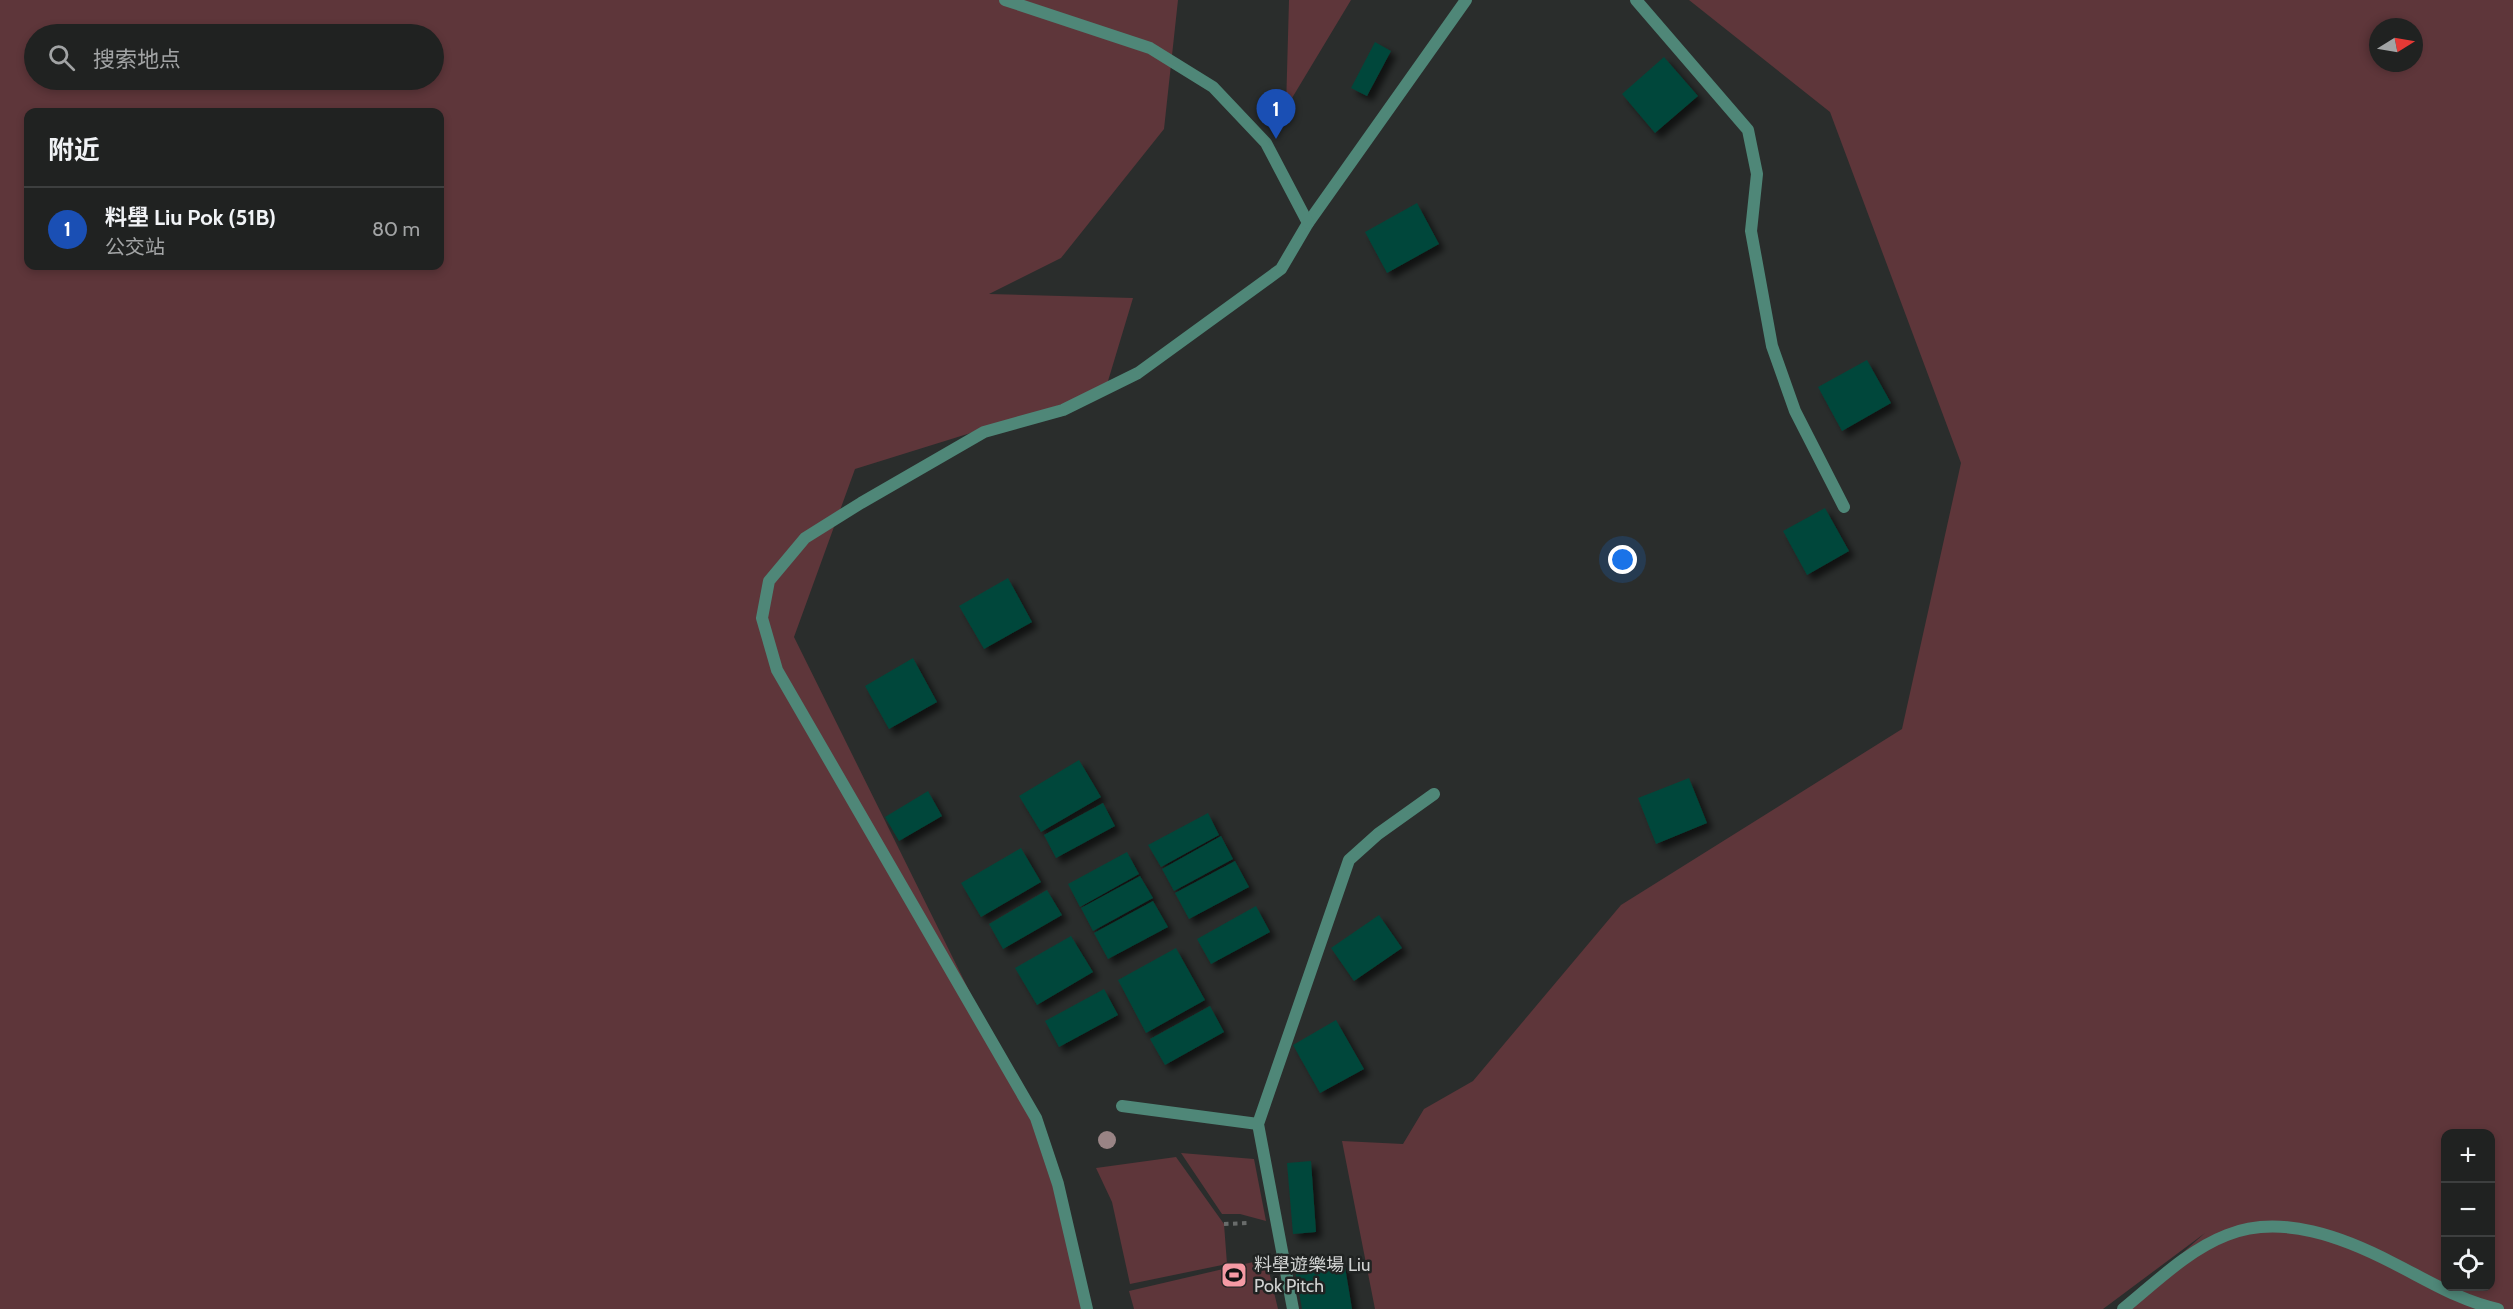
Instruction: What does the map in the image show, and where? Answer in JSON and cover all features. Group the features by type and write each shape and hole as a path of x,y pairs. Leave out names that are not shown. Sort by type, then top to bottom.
{"street":[{"path":"1005,0 1150,48 1213,87 1266,143 1308,223"},
{"path":"1087,1309 1058,1184 1036,1118 777,670 762,618 769,581 805,538 861,503 984,432 1063,410 1138,373 1281,269 1308,223 1466,0"},
{"path":"1636,0 1748,130 1758,174 1751,231 1772,345 1796,411 1844,507"},
{"path":"1293,1309 1258,1124 1349,860 1378,834 1434,794"},
{"path":"1122,1106 1258,1124"},
{"path":"2123,1309 2179,1264 2213,1241 2249,1228 2269,1226 2315,1232 2339,1240 2392,1262 2464,1299 2498,1309"}],"shaded area":[{"path":"0,0 1178,0 1164,129 1061,258 989,294 1133,298 1105,391 855,469 794,637 1048,1150 1085,1309 0,1309"},
{"path":"1289,0 1351,0 1286,108"},
{"path":"1689,0 2513,0 2513,1309 2119,1309 2205,1233 2103,1309 1375,1309 1342,1141 1403,1144 1424,1109 1473,1081 1621,905 1902,729 1961,463 1830,112"},
{"path":"1181,1153 1254,1159 1266,1221 1240,1214 1222,1214"},
{"path":"1176,1157 1224,1224 1227,1264 1130,1284 1112,1202 1096,1168"},
{"name":"料壆遊樂場 Liu Pok Pitch","path":"1266,1259 1278,1309 1134,1309 1129,1291"}],"building":[{"path":"1375,42 1391,51 1367,96 1351,88"},
{"path":"1664,57 1698,96 1655,133 1622,94"},
{"path":"1417,203 1439,244 1387,273 1365,232"},
{"path":"1867,360 1891,403 1842,431 1818,387"},
{"path":"1825,508 1849,551 1807,575 1783,531"},
{"path":"1008,578 1032,622 984,649 959,606"},
{"path":"913,658 937,702 889,729 865,686"},
{"path":"1079,760 1101,797 1041,832 1019,796"},
{"path":"1689,778 1707,823 1656,844 1638,798"},
{"path":"928,791 942,816 899,841 885,817"},
{"path":"1103,803 1115,826 1056,858 1044,835"},
{"path":"1208,813 1219,835 1161,867 1148,845"},
{"path":"1221,836 1233,859 1174,891 1162,869"},
{"path":"1021,848 1041,882 981,917 961,883"},
{"path":"1127,852 1139,874 1080,907 1068,884"},
{"path":"1235,861 1249,887 1189,919 1175,893"},
{"path":"1140,876 1153,898 1093,931 1081,908"},
{"path":"1047,890 1062,915 1003,949 989,924"},
{"path":"1153,901 1168,927 1108,959 1094,933"},
{"path":"1256,906 1270,932 1211,964 1197,939"},
{"path":"1379,915 1402,948 1354,981 1331,948"},
{"path":"1071,936 1093,972 1037,1005 1015,968"},
{"path":"1176,948 1205,1000 1146,1033 1118,980"},
{"path":"1104,989 1118,1015 1059,1047 1045,1021"},
{"path":"1210,1006 1224,1032 1165,1065 1150,1039"},
{"path":"1336,1020 1364,1069 1320,1093 1293,1045"},
{"path":"1311,1161 1316,1232 1293,1234 1287,1163"},
{"path":"1344,1261 1352,1309 1302,1309 1295,1270"}],"place":[{"name":"料壆 Liu Pok (51B)","path":"1276,139"},
{"name":"料壆遊樂場 Liu Pok Pitch","path":"1234,1275"}]}
